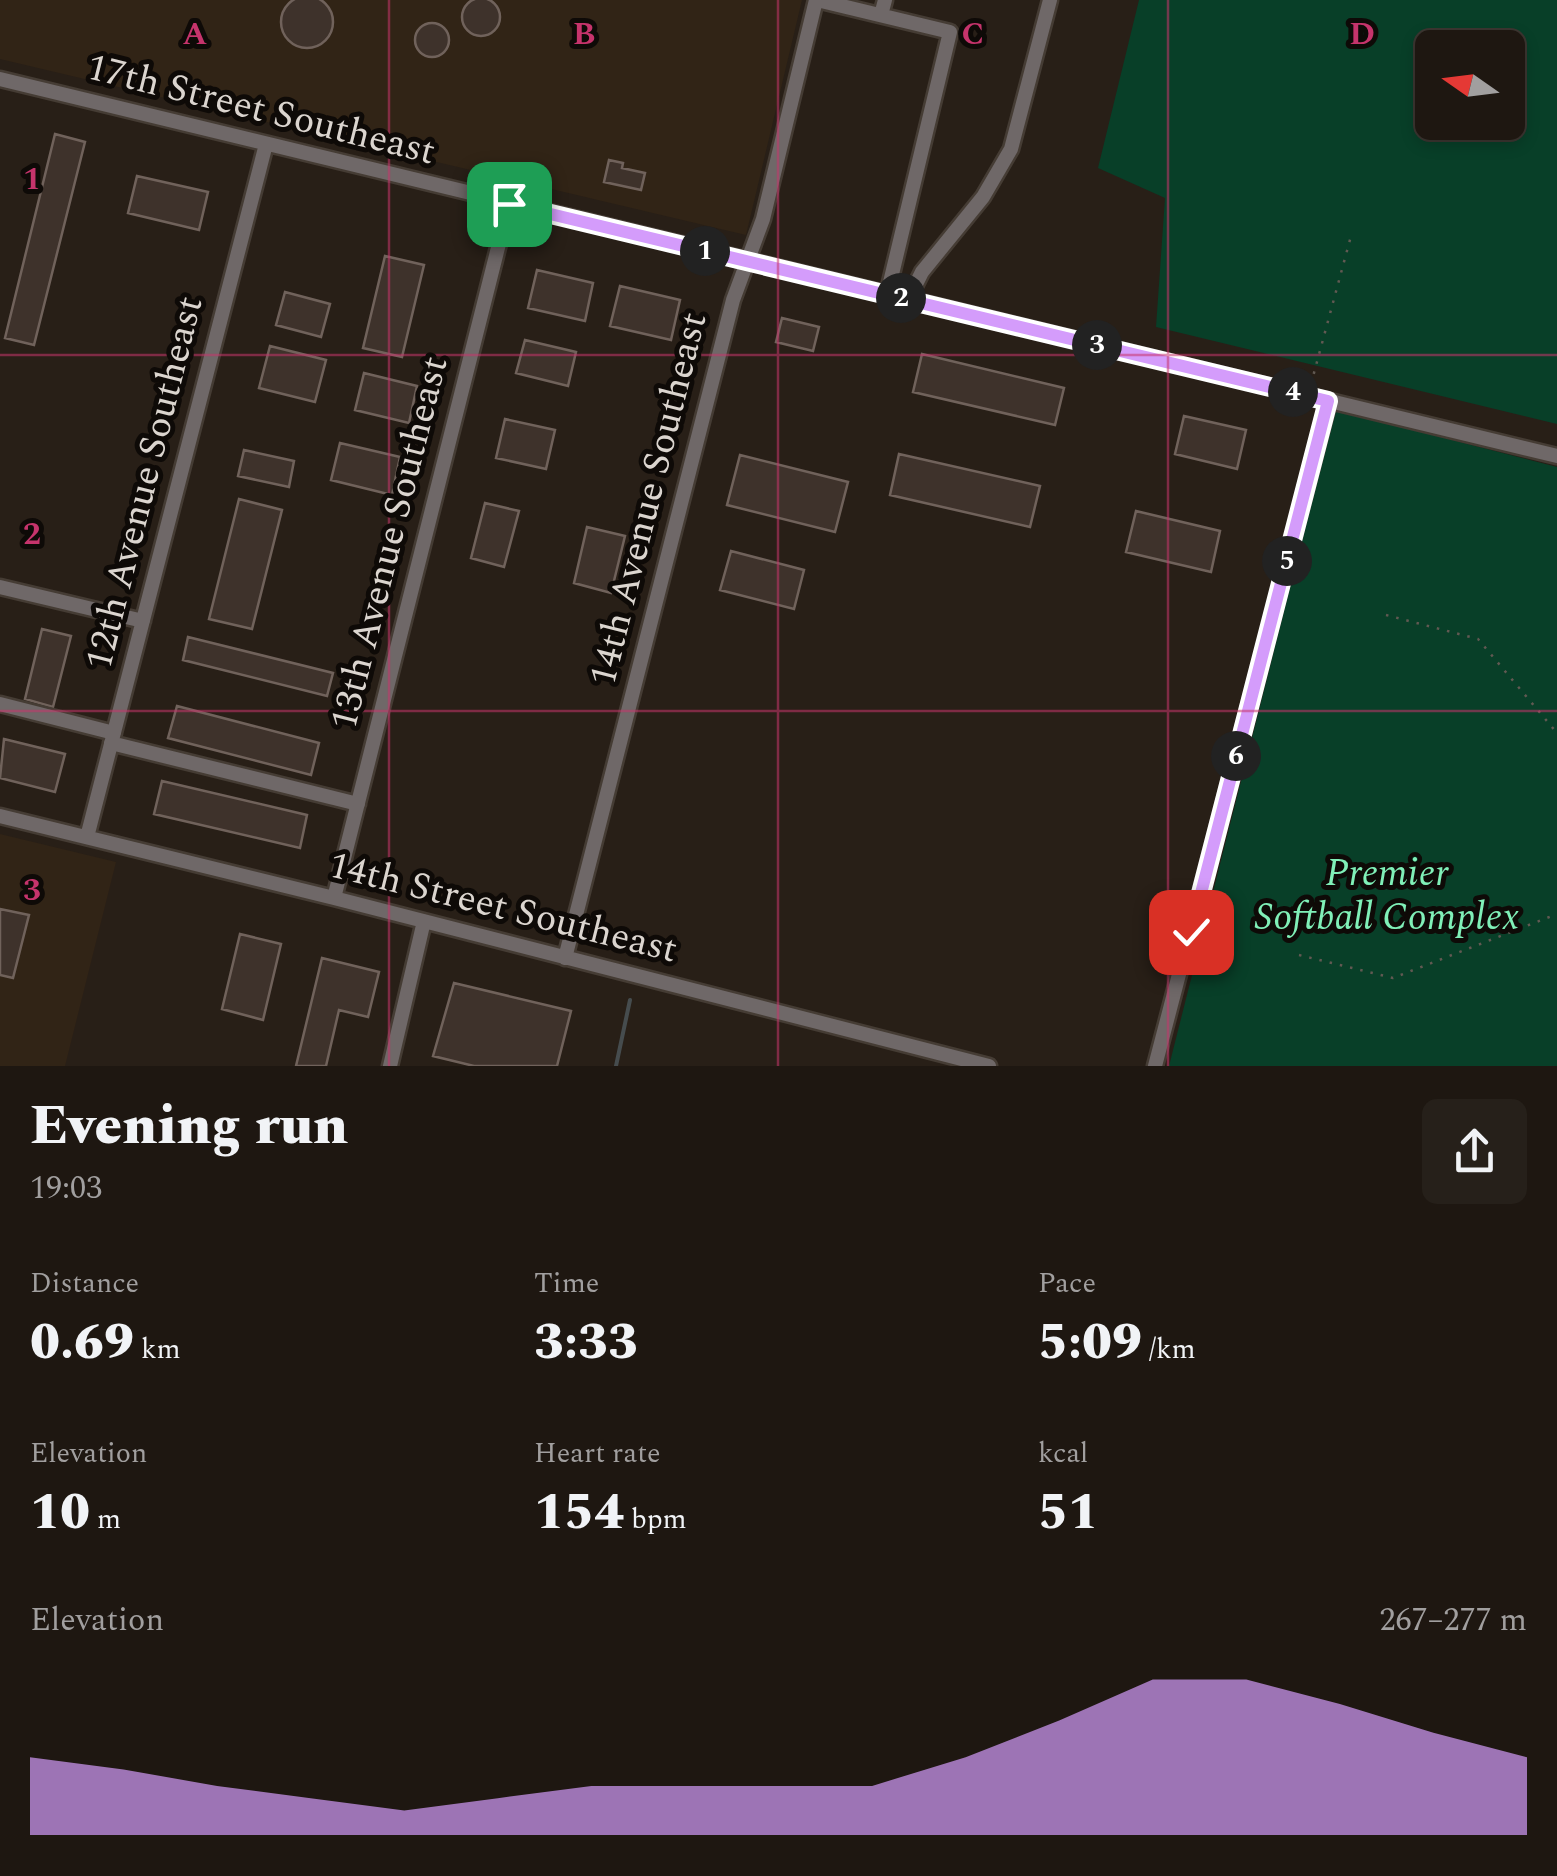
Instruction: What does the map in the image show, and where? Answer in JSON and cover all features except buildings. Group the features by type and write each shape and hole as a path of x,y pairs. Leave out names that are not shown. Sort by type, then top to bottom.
{"street":[{"name":"14th Avenue Southeast","path":"566,958 732,300 763,219 817,0 883,8 950,32 886,295"},
{"path":"908,300 922,272 983,197 1011,149 1050,0"},
{"name":"17th Street Southeast","path":"0,79 1557,456"},
{"name":"12th Avenue Southeast","path":"87,837 266,144"},
{"name":"13th Avenue Southeast","path":"334,898 509,204"},
{"path":"1156,1066 1328,401"},
{"path":"0,587 143,621"},
{"path":"0,704 358,804"},
{"name":"14th Street Southeast","path":"0,816 990,1066"},
{"path":"390,1066 424,921"}],"path":[{"path":"1308,396 1352,236"},
{"path":"1386,615 1478,638 1557,733"},
{"path":"1299,956 1393,978 1557,914"}],"shaded area":[{"path":"0,0 802,0 746,235 0,59"},
{"path":"0,834 116,862 65,1066 0,1066"}],"green space":[{"path":"1139,0 1557,0 1557,424 1156,327 1165,198 1098,168"},
{"name":"Premier Softball Complex","path":"1335,410 1557,467 1557,1066 1169,1066"}],"waterway":[{"path":"616,1066 630,1000"}],"route":[{"path":"509,204 1328,401 1191,932"}]}
